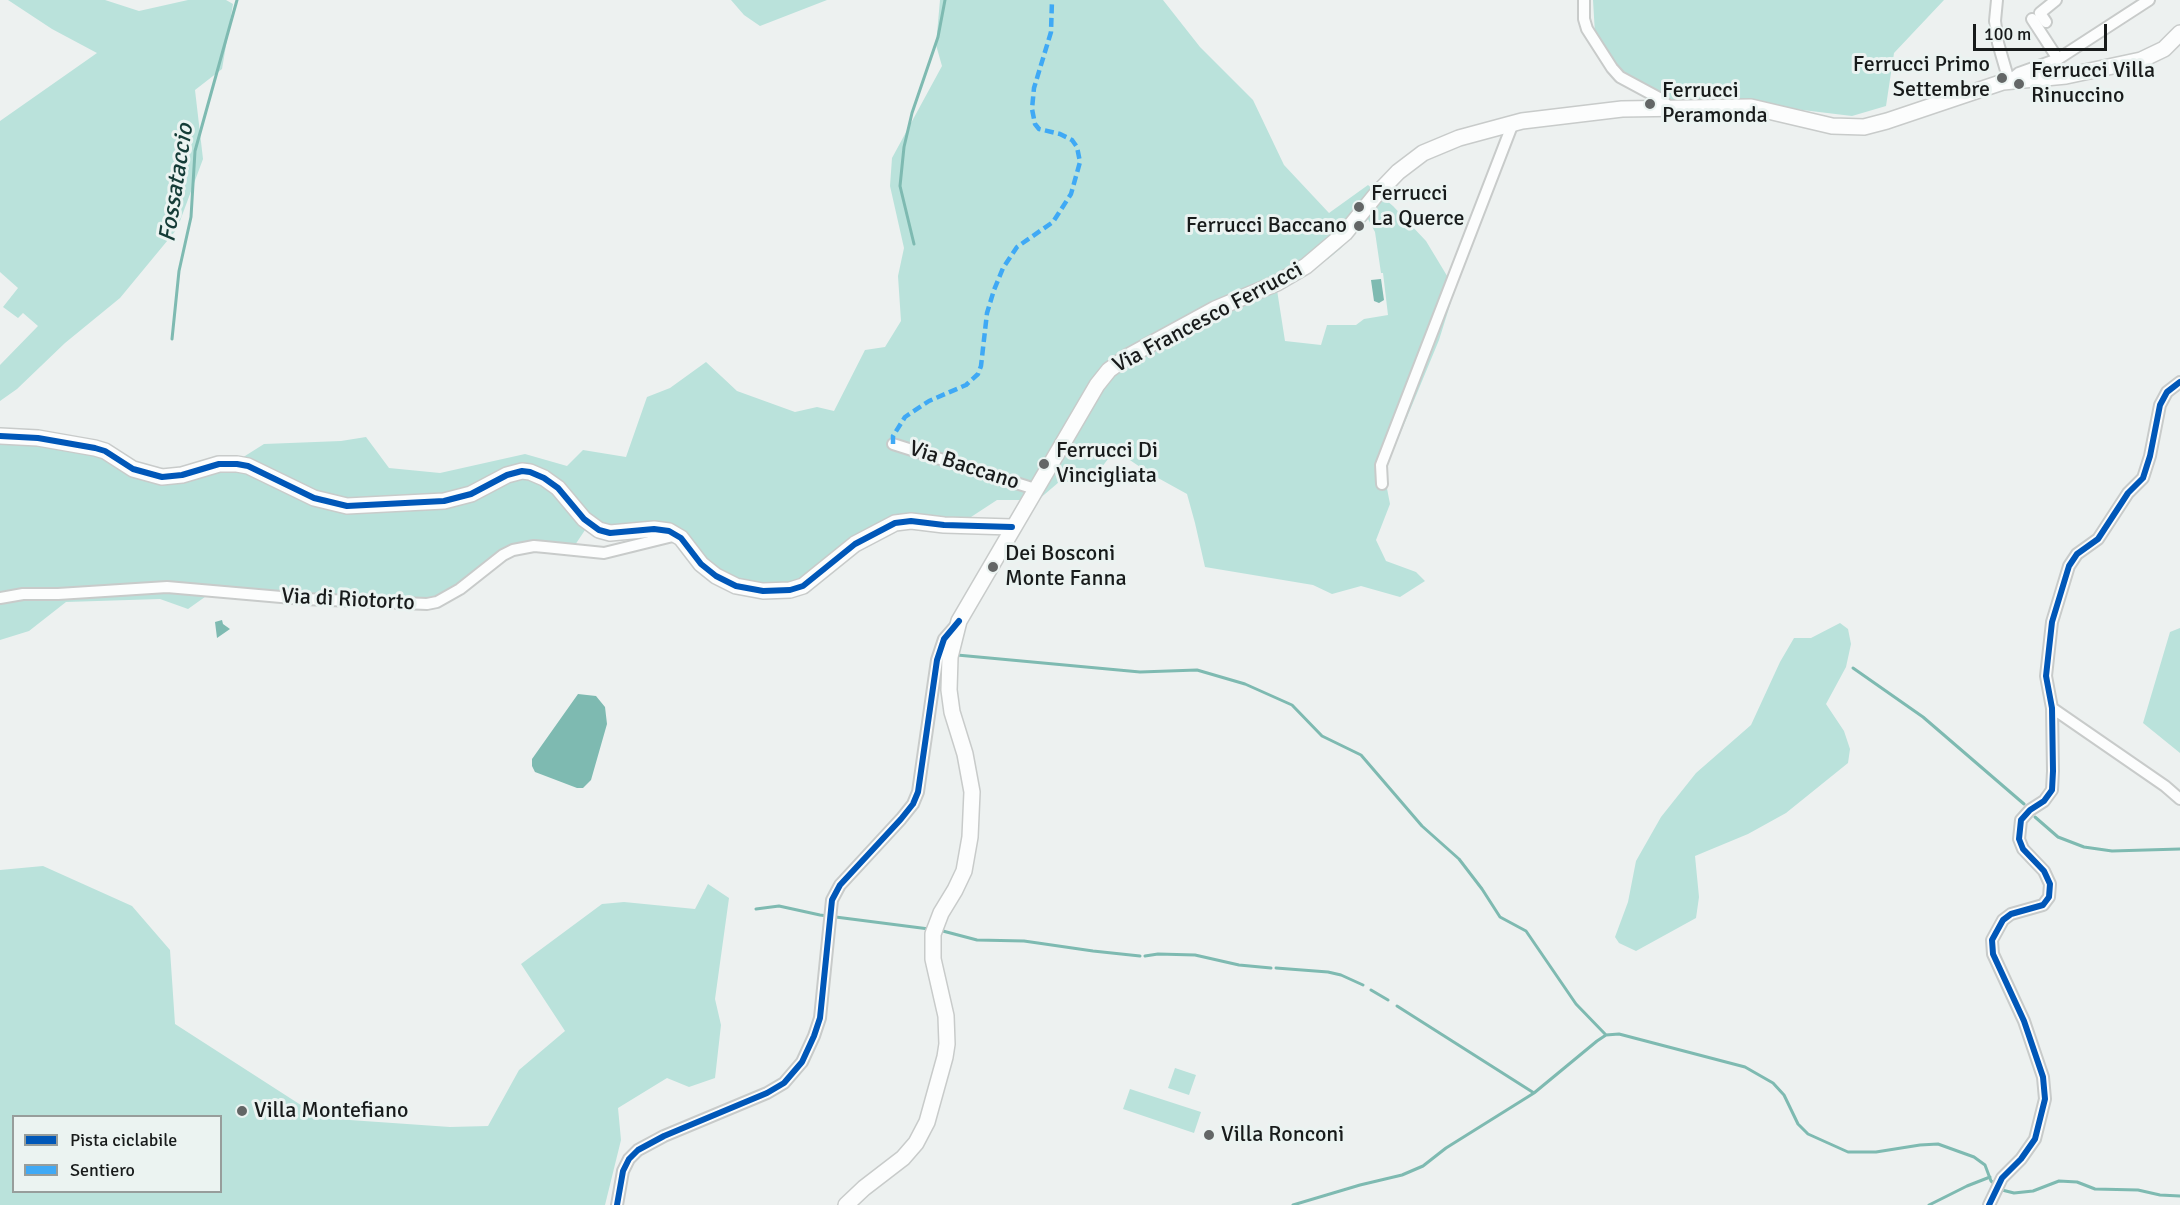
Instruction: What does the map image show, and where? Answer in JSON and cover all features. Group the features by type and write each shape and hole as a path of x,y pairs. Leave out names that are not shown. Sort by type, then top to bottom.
{"main road":[{"name":"Via Francesco Ferrucci","path":"846,1205 854,1196 911,1151 927,1122 947,1044 946,1016 933,959 934,930 960,881 968,857 972,787 952,712 949,690 950,657 959,621 1097,385 1118,362 1215,309 1277,283 1306,266 1345,232 1385,184 1423,153 1459,138 1512,123 1619,109 1751,107 1832,126 1864,127 1887,122 2009,81 2066,76 2141,60 2164,49 2180,33"},
{"path":"0,436 38,438 95,448 151,476 182,475 219,464 248,466 314,498 346,506 444,501 471,494 507,475 522,471 530,472 558,488 584,519 599,530 610,532 662,530 678,535 701,564 716,576 736,586 771,592 802,586 868,535 895,523 912,521 944,525 1012,527"}],"street":[{"path":"1584,0 1584,20 1587,29 1612,68 1620,77 1659,98 1671,108"},
{"path":"1997,0 1995,21 1998,43 2009,81 2019,73 2058,59 2149,0"},
{"path":"2046,22 2040,13 2056,0"},
{"path":"2032,19 2058,59"},
{"path":"1382,484 1381,465 1512,123"},
{"path":"1989,1205 2002,1178 2020,1160 2035,1139 2045,1099 2043,1077 2024,1021 1993,954 1992,940 2003,920 2011,914 2043,905 2049,897 2050,884 2044,871 2023,849 2019,839 2021,820 2030,810 2044,801 2052,789 2052,708 2046,676 2052,622 2069,566 2077,554 2098,539 2128,493 2143,478 2150,456 2160,405 2167,392 2180,382"},
{"name":"Via Baccano","path":"893,444 1035,489"},
{"name":"Via di Riotorto","path":"0,598 23,594 178,587 304,599 427,604 437,602 460,589 503,555 513,550 534,546 592,554 604,553 678,535"},
{"path":"617,1205 623,1171 629,1159 638,1150 664,1136 767,1093 784,1083 802,1062 820,1018 830,915 835,894 840,885 901,819 918,792 937,660 944,639 959,621"},
{"path":"2052,708 2165,786 2180,799"}],"shaded area":[{"path":"8,0 105,0 139,11 188,0 226,0 233,4 222,69 195,90 203,159 177,229 120,298 65,343 17,389 0,401 0,365 38,326 23,313 18,318 3,307 18,288 0,272 0,121 97,53 52,29"},
{"path":"731,0 827,0 760,26 744,15"},
{"path":"940,0 1163,0 1200,47 1253,100 1284,165 1329,213 1368,185 1393,206 1426,241 1455,289 1439,340 1384,473 1390,504 1376,540 1386,561 1416,572 1425,581 1400,597 1361,586 1332,594 1313,585 1205,567 1187,494 1149,473 1115,450 1091,481 1059,482 1038,500 997,500 971,517 897,522 800,582 758,587 714,570 685,536 607,528 591,521 575,545 538,542 469,578 442,595 422,600 219,587 188,609 160,599 66,602 29,631 0,640 0,443 38,445 98,456 127,474 166,482 218,473 264,444 341,441 366,437 389,468 440,473 525,454 567,466 583,450 626,457 647,397 670,388 706,362 737,391 795,412 817,407 834,411 865,350 885,347 901,321 898,276 904,248 890,186 892,158 942,66 936,45","holes":["1368,219 1375,232 1388,315 1364,319 1356,325 1327,325 1321,345 1285,341 1277,290 1328,259"]},
{"path":"1593,0 1944,0 1894,53 1886,106 1852,116 1753,104 1670,100 1621,73 1595,34"},
{"path":"1381,279 1384,300 1379,303 1374,301 1371,280"},
{"path":"222,620 223,624 230,629 217,638 215,622"},
{"path":"1840,623 1848,629 1851,644 1846,667 1826,704 1844,731 1850,749 1848,763 1786,813 1748,834 1695,856 1699,897 1696,918 1636,951 1619,943 1615,937 1628,902 1636,861 1661,817 1696,773 1751,725 1780,662 1794,638 1811,638"},
{"path":"2180,628 2180,753 2143,723 2170,632"},
{"path":"578,694 596,696 605,707 607,724 591,780 583,788 577,788 535,772 532,766 532,759"},
{"path":"43,866 132,906 170,950 175,1024 321,1118 450,1127 488,1126 519,1070 565,1031 521,964 602,904 624,902 695,909 708,884 729,898 715,999 721,1025 715,1078 689,1087 667,1078 618,1108 621,1140 605,1205 0,1205 0,870"},
{"path":"1175,1068 1196,1075 1189,1095 1168,1088"},
{"path":"1130,1089 1201,1112 1194,1133 1123,1109"}],"waterway":[{"name":"Fossataccio","path":"172,339 179,271 191,217 195,151 237,0"},
{"path":"914,244 900,186 904,147 912,113 938,37 945,0"},
{"path":"957,655 1140,672 1197,670 1245,684 1292,705 1322,736 1361,755 1422,826 1459,859 1500,917 1526,931 1576,1004 1606,1035"},
{"path":"1853,668 1923,717 2024,804"},
{"path":"2035,817 2058,837 2084,847 2112,851 2180,849"},
{"path":"756,909 779,906 820,915 929,929"},
{"path":"939,930 977,940 1024,941 1140,956"},
{"path":"1145,956 1195,955 1239,965 1271,968"},
{"path":"1276,968 1328,972 1363,985"},
{"path":"1371,990 1388,1000"},
{"path":"1397,1006 1534,1093"},
{"path":"1293,1205 1402,1175 1423,1166 1446,1148 1534,1093 1597,1041 1606,1035 1619,1034 1745,1067 1773,1083 1784,1095 1798,1124 1808,1134 1848,1152 1876,1152 1938,1144 1974,1157 1985,1165 1991,1181 2002,1190 2014,1193 2033,1191 2059,1181 2077,1182 2095,1189 2138,1190 2160,1195 2180,1196"},
{"path":"1929,1205 1990,1177"}],"marked path":[{"path":"893,444 893,436 905,417 929,401 966,385 978,374 981,366 987,313 1003,268 1017,247 1053,222 1071,194 1080,162 1077,147 1072,140 1060,134 1039,129 1035,124 1032,109 1034,88 1051,32 1052,0"}],"cycle path":[{"path":"1989,1205 2002,1178 2021,1159 2035,1139 2045,1099 2043,1077 2024,1021 1993,954 1992,940 2003,920 2011,914 2043,905 2049,897 2050,884 2044,871 2023,849 2019,839 2021,820 2030,810 2044,801 2052,790 2052,708 2046,676 2052,622 2069,566 2077,554 2098,539 2128,493 2143,478 2150,456 2160,405 2167,392 2180,382"},
{"path":"0,436 38,438 95,448 105,451 133,469 162,477 182,475 219,464 248,466 314,498 347,506 444,501 471,494 507,475 522,471 530,472 558,488 584,519 599,530 610,533 654,529 669,531 681,538 701,564 716,576 736,586 763,591 790,590 803,586 855,544 895,523 911,521 944,525 1012,527"},
{"path":"617,1205 623,1171 629,1159 638,1150 664,1136 767,1093 784,1083 802,1062 820,1018 832,900 840,885 913,804 918,792 937,660 944,639 959,621"}],"place":[{"name":"Ferrucci Primo Settembre","path":"2002,78"},
{"name":"Ferrucci Villa Rinuccino","path":"2019,84"},
{"name":"Ferrucci Peramonda","path":"1650,104"},
{"name":"Ferrucci La Querce","path":"1359,207"},
{"name":"Ferrucci Baccano","path":"1359,226"},
{"name":"Ferrucci Di Vincigliata","path":"1044,464"},
{"name":"Dei Bosconi Monte Fanna","path":"993,567"},
{"name":"Villa Montefiano","path":"242,1111"},
{"name":"Villa Ronconi","path":"1209,1135"}]}
